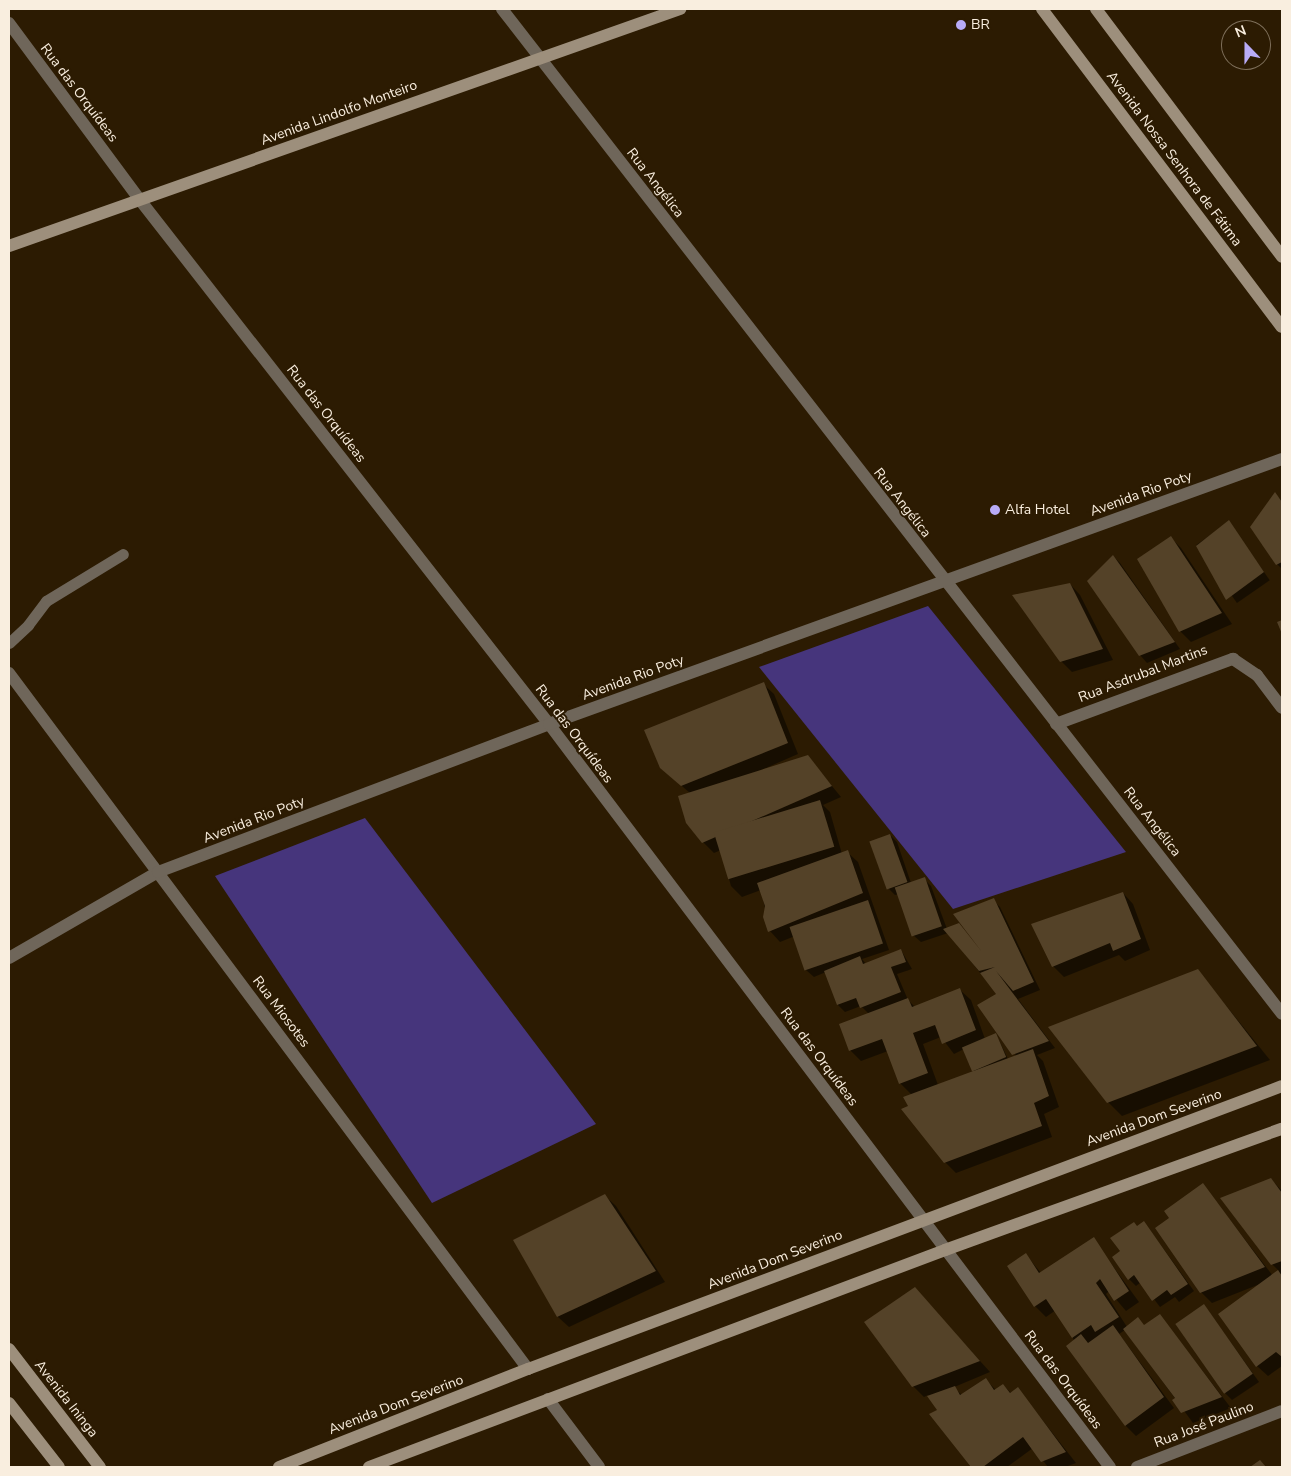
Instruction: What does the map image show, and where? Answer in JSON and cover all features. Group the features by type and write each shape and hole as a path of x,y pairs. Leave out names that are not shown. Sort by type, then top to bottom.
{"main road":[{"name":"Avenida Lindolfo Monteiro","path":"9,246 680,9"},
{"name":"Avenida Nossa Senhora de Fátima","path":"1042,9 1282,327"},
{"name":"Avenida Nossa Senhora de Fátima","path":"1096,9 1282,257"},
{"name":"Avenida Dom Severino","path":"279,1467 528,1369 1282,1086"},
{"path":"369,1467 945,1250 1282,1129"},
{"name":"Avenida Ininga","path":"9,1349 100,1467"},
{"path":"9,1403 58,1467"}],"street":[{"name":"Rua Angélica","path":"502,9 943,580 1282,1014"},
{"name":"Rua das Orquídeas","path":"9,23 140,200 549,724 1110,1467"},
{"name":"Avenida Rio Poty","path":"9,958 158,872 549,724 1282,459"},
{"name":"Rua Asdrubal Martins","path":"1056,724 1233,659 1257,675 1282,708"},
{"name":"Rua Miosotes","path":"9,673 528,1369"},
{"path":"548,1399 599,1467"},
{"name":"Rua José Paulino","path":"1137,1467 1282,1411"}],"lane":[{"path":"9,643 46,601 122,554"}],"shaded area":[{"path":"928,606 1126,852 953,909 759,667"},
{"path":"365,818 596,1124 432,1203 215,876"}],"building":[{"path":"1275,492 1282,502 1282,562 1276,565 1250,527"},
{"path":"1229,520 1264,572 1226,600 1196,546"},
{"path":"1171,536 1222,613 1179,632 1137,559"},
{"path":"1113,555 1175,642 1139,656 1087,581"},
{"path":"1070,583 1103,649 1060,662 1012,595"},
{"path":"1282,620 1282,634 1277,622"},
{"path":"764,682 788,743 681,786 660,768 644,730"},
{"path":"808,755 832,786 702,843 686,823 678,796"},
{"path":"820,800 834,847 728,879 714,832"},
{"path":"890,834 907,882 887,889 869,842"},
{"path":"848,850 863,893 768,932 763,917 765,906 757,883"},
{"path":"925,877 942,926 912,937 895,887"},
{"path":"1123,892 1141,939 1113,951 1110,943 1052,967 1031,924"},
{"path":"994,898 1034,982 1013,991 996,971 1049,1041 1012,1055 977,1005 996,994 980,973 995,967 979,971 943,929 959,923 982,952 953,914"},
{"path":"868,900 883,943 804,971 790,927"},
{"path":"901,949 906,962 891,967 901,992 860,1008 856,998 837,1005 824,971 860,956 863,964"},
{"path":"1198,969 1257,1046 1107,1103 1048,1027"},
{"path":"960,988 976,1030 942,1044 935,1025 913,1033 928,1073 899,1084 882,1039 849,1051 839,1024 908,998 912,1007"},
{"path":"996,1033 1006,1057 972,1071 962,1047"},
{"path":"1033,1049 1049,1096 1034,1103 1042,1126 944,1163 901,1109 908,1106 903,1097"},
{"path":"1271,1178 1282,1193 1282,1261 1271,1265 1220,1198"},
{"path":"1203,1183 1265,1267 1200,1293 1155,1228 1169,1218 1164,1211"},
{"path":"605,1194 656,1271 557,1317 513,1240"},
{"path":"1144,1221 1188,1284 1171,1295 1167,1290 1152,1301 1134,1275 1128,1280 1112,1257 1120,1251 1110,1238 1134,1222 1137,1226"},
{"path":"1094,1237 1129,1291 1114,1301 1100,1279 1096,1283 1119,1317 1095,1332 1091,1325 1072,1338 1046,1299 1034,1307 1007,1266 1026,1253 1039,1273"},
{"path":"1278,1270 1282,1276 1282,1357 1276,1352 1256,1367 1218,1314"},
{"path":"915,1287 980,1361 912,1387 864,1322"},
{"path":"1204,1304 1253,1374 1224,1394 1175,1324"},
{"path":"1160,1314 1222,1397 1181,1413 1172,1400 1175,1398 1123,1329 1138,1317 1144,1325"},
{"path":"1113,1325 1164,1397 1125,1426 1066,1346 1081,1334 1088,1343"},
{"path":"986,1378 994,1390 1003,1384 1010,1393 1018,1387 1066,1452 1041,1462 1023,1437 983,1467 971,1467 929,1414 937,1410 927,1396 955,1386 960,1395"},
{"path":"1260,1460 1266,1467 1250,1467"}],"place":[{"name":"BR","path":"961,25"},
{"name":"Alfa Hotel","path":"995,510"}]}
